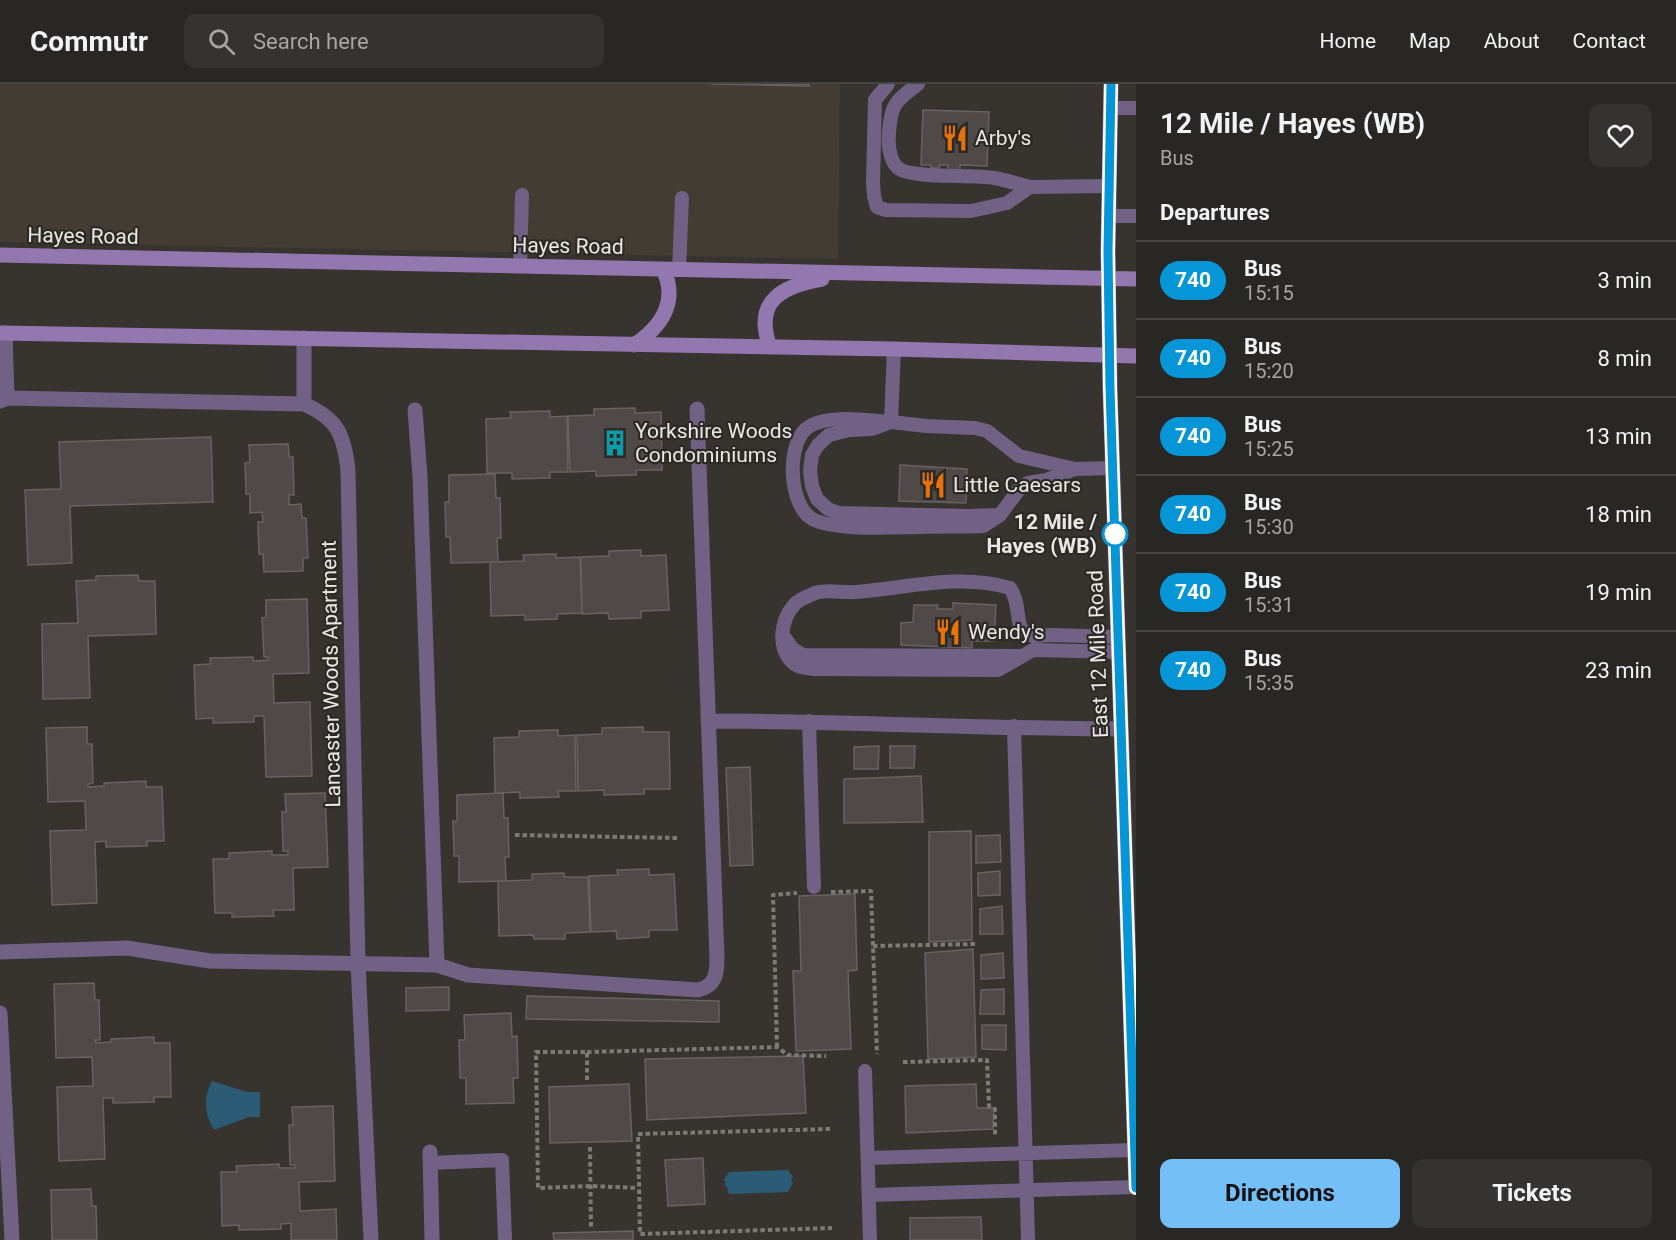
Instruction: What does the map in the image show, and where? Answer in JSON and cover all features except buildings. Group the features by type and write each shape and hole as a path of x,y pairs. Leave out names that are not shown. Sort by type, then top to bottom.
{"street":[{"name":"East 12 Mile Road","path":"1111,84 1108,278 1118,645 1133,1008 1136,1187"},
{"name":"Hayes Road","path":"0,255 1136,279"},
{"path":"634,345 654,331 666,309 669,288 663,269"},
{"path":"770,347 765,325 770,305 778,294 810,281 848,273"},
{"path":"3,333 894,349 1136,356"},
{"name":"Lancaster Woods Apartment","path":"3,333 4,400 304,404 320,411 335,424 341,433 348,470 358,963 371,1240"},
{"path":"304,338 304,404"},
{"path":"0,952 127,948 210,961 437,965 468,975 492,978 698,990 707,988 717,973 697,409"},
{"path":"415,410 420,477 437,965"},
{"path":"708,721 809,721 1121,729"},
{"path":"0,1013 12,1240"},
{"path":"430,1158 432,1240"}],"lane":[{"path":"888,84 875,100 873,183 877,207 886,210 971,211 1007,203 1030,187"},
{"path":"918,84 897,100 890,113 891,158 896,167 909,174 961,174 995,178 1030,187 1109,186"},
{"path":"1111,108 1136,108"},
{"path":"520,266 522,195"},
{"path":"679,270 682,198"},
{"path":"1109,216 1136,216"},
{"path":"891,422 894,349"},
{"path":"1075,469 1046,480 1028,483 1020,488 1000,515 983,526 847,526 813,519 800,506 794,488 794,457 798,440 809,426 829,420 975,428 987,431 1018,456 1075,469 1113,468"},
{"path":"891,422 872,429 849,430 829,435 818,445 813,455 810,471 817,499 828,508 849,514 1000,515"},
{"path":"936,582 994,583 1010,588 1017,598 1017,616 1021,629 1034,636 1118,645 1033,650 998,670 813,669 797,667 784,650 782,634 783,621 796,602 818,592 855,592 936,582"},
{"path":"809,721 815,891"},
{"path":"1014,726 1028,1240"},
{"path":"865,1071 870,1240"},
{"path":"868,1158 1135,1150"},
{"path":"430,1158 502,1160 505,1240"},
{"path":"869,1195 1136,1187"}],"path":[{"path":"515,835 677,838"},
{"path":"777,1047 774,895 815,891 871,891 877,1054"},
{"path":"873,946 976,944"},
{"path":"638,1188 591,1186 538,1188 536,1052 777,1047 788,1054 826,1056"},
{"path":"587,1052 587,1080"},
{"path":"903,1062 987,1060 989,1106 995,1108 996,1118 995,1143"},
{"path":"830,1129 638,1134 638,1188 640,1234 832,1228"},
{"path":"590,1147 591,1229"}],"shaded area":[{"path":"0,84 840,84 838,259 0,242"}],"water":[{"path":"212,1081 247,1092 260,1092 260,1117 249,1117 214,1130 208,1118 206,1106 207,1093"},
{"path":"788,1170 793,1177 791,1180 793,1183 788,1192 729,1194 724,1185 726,1182 723,1180 729,1172"}],"bus line":[{"name":"740","path":"1111,84 1108,251 1110,388 1136,1188"}],"place":[{"name":"Arby's","path":"955,138"},
{"name":"Yorkshire Woods Condominiums","path":"615,443"},
{"name":"Little Caesars","path":"933,485"},
{"name":"12 Mile / Hayes (WB)","path":"1115,534"},
{"name":"Wendy's","path":"948,632"}]}
